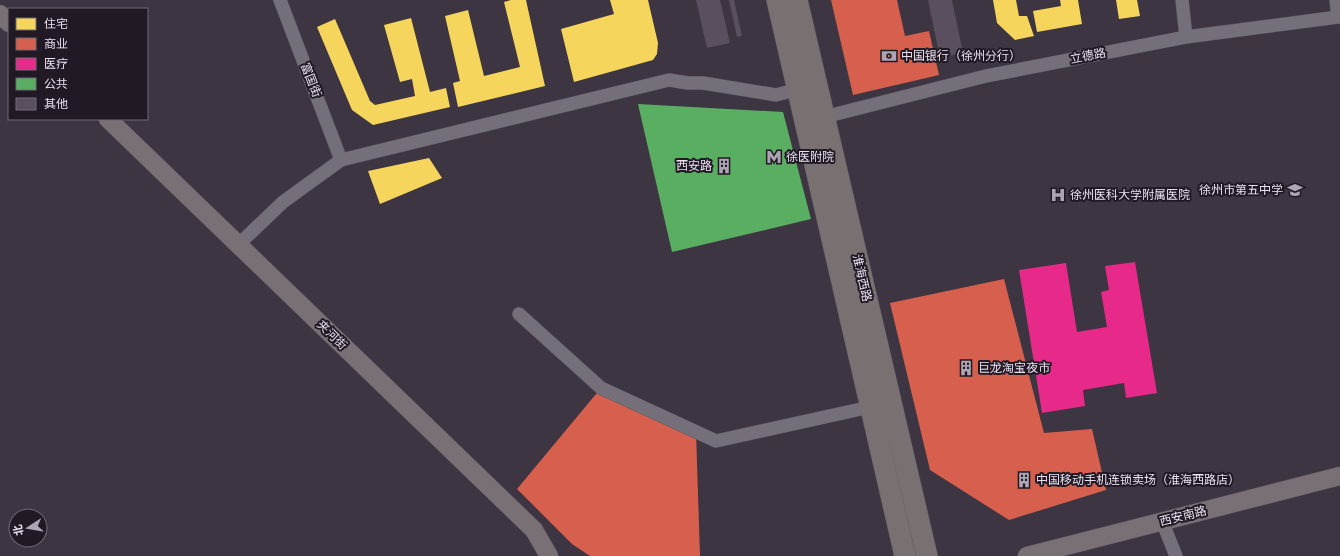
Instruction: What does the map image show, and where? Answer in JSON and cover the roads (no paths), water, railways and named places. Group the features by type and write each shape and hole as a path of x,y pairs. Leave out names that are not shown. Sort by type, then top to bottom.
{"main road":[{"name":"淮海西路","path":"777,0 905,556"},
{"name":"淮海西路","path":"797,0 928,556"}],"street":[{"name":"富国街","path":"280,0 341,160"},
{"path":"1182,0 1186,37"},
{"name":"立德路","path":"824,117 986,76 1186,37 1338,18 1336,0"},
{"path":"0,14 8,22"},
{"path":"238,244 283,202 341,160 669,80 688,83 703,83 776,95 798,89"},
{"name":"夹河街","path":"109,120 534,530 549,556"},
{"path":"519,314 601,388 716,441 870,407"},
{"name":"西安南路","path":"1027,556 1340,476"},
{"name":"西安南路","path":"1078,556 1340,488"},
{"path":"534,530 557,556"},
{"path":"1166,532 1176,556"}],"place":[{"name":"中国银行（徐州分行）","path":"889,56"},
{"name":"徐医附院","path":"774,157"},
{"name":"西安路","path":"724,166"},
{"name":"徐州市第五中学","path":"1295,190"},
{"name":"徐州医科大学附属医院","path":"1058,195"},
{"name":"巨龙淘宝夜市","path":"966,368"},
{"name":"中国移动手机连锁卖场（淮海西路店）","path":"1024,480"}]}
